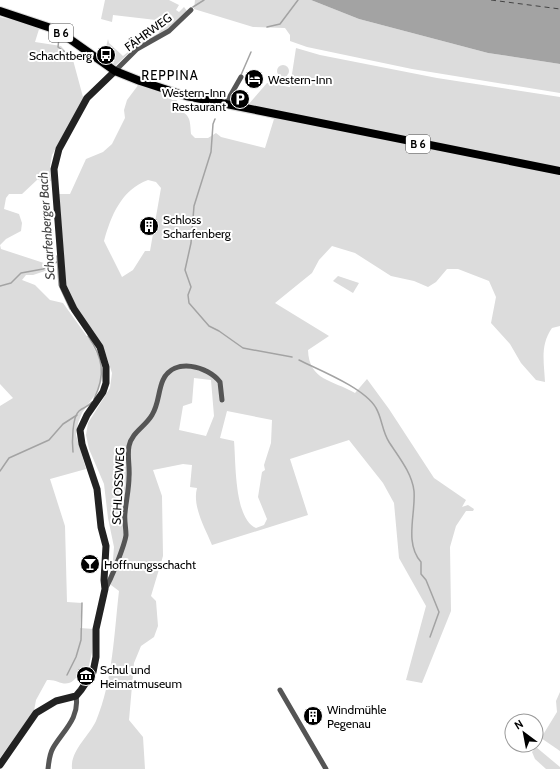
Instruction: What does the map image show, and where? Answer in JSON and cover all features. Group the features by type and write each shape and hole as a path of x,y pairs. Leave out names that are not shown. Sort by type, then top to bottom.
{"main road":[{"name":"B 6","path":"2,11 57,30 113,69 166,90 225,105 560,171"}],"street":[{"name":"FÄHRWEG","path":"113,69 137,49 160,37 189,14 191,10"},
{"path":"48,769 49,757 53,748 71,723 76,712 76,696 93,672 96,657 96,629 105,589 104,580 106,546 101,527 97,489 82,444 80,430 87,415 103,392 106,383 106,367 100,347 74,309 63,286 54,169 59,149 87,98 113,69"},
{"path":"225,105 241,77"},
{"name":"SCHLOSSWEG","path":"105,589 110,581 126,534 124,516 128,492 129,448 132,438 151,417 156,409 163,379 171,371 183,366 190,366 209,372 220,382 222,400"},
{"path":"280,690 326,769"},
{"path":"0,765 36,713 56,701 76,696"}],"shaded area":[{"path":"105,0 169,0 179,5 176,10 179,12 184,7 187,11 164,32 136,46 115,66 113,64 115,59 105,51 108,39 109,43 123,56 142,41 159,33 155,25 156,20 113,15 112,22 101,19"},
{"path":"195,0 311,0 359,19 488,53 560,64 560,93 412,69 307,47 290,41 290,35 285,28 253,27 194,9"},
{"path":"311,0 560,0 560,64 488,53 359,19"},
{"path":"0,17 40,26 35,42 61,46 73,60 83,97 88,92 52,155 50,167 51,181 41,183 38,179 22,194 9,194 6,198 4,209 19,214 22,223 21,231 6,239 0,245"},
{"path":"296,48 320,55 437,78 560,97 560,168 247,106 267,83 290,87"},
{"path":"281,65 285,65 289,71 285,77 281,77 277,73 277,69"},
{"path":"139,84 168,95 172,100 177,100 174,107 188,117 191,134 195,138 208,138 216,133 221,137 265,148 274,119 266,117 270,116 513,166 560,174 560,326 552,328 548,334 544,347 545,382 536,380 521,363 510,344 491,323 496,297 489,281 458,269 447,269 436,282 428,287 414,281 391,276 355,253 332,246 319,260 312,273 275,303 329,336 308,350 309,360 318,374 355,393 367,379 389,409 434,478 466,500 462,507 468,505 474,509 473,511 466,511 456,526 450,547 451,611 422,683 406,680 426,606 399,558 394,503 383,483 349,440 290,459 308,515 212,545 196,502 197,488 190,487 192,465 183,464 153,470 162,496 163,556 151,596 156,601 158,626 154,637 141,646 134,663 129,720 143,737 145,769 72,769 74,756 93,727 102,705 112,657 119,591 111,585 114,547 108,518 104,484 89,449 86,435 88,423 110,388 112,373 106,355 77,309 66,288 59,194 70,194 86,159 103,152 112,144 125,118 124,110 127,100","holes":["148,180 156,182 161,188 150,251 145,251 133,270 122,277 104,241 110,222 118,205 131,190","194,378 211,380 214,416 206,436 179,430 183,406 192,403","227,411 272,420 271,443 264,465 265,470 262,472 258,497 267,519 264,525 256,528 249,523 244,514 240,502 236,475 234,441 220,438"]},
{"path":"0,245 1,249 50,265 51,269 33,275 26,275 22,280 35,285 50,300 63,303 91,342 101,363 103,376 99,389 82,413 78,423 76,435 86,469 50,479 65,526 67,602 82,603 80,628 94,629 92,652 88,670 82,672 69,683 47,680 36,700 34,711 0,758 0,406 13,398 0,384"},
{"path":"338,276 359,283 353,293 333,281"},
{"path":"560,692 560,751 544,740 544,733 557,712 556,701"},
{"path":"532,753 543,753 560,767 560,769 546,769 535,759"}],"waterway":[{"name":"Scharfenberger Bach","path":"193,7 204,0"},
{"path":"267,27 280,24 298,0"},
{"path":"59,38 58,47 74,58"},
{"path":"241,75 251,52"},
{"path":"215,119 213,124 211,152 194,206 191,243 185,270 191,287 188,295 189,303 209,326 219,331 243,348 292,357"},
{"name":"Scharfenberger Bach","path":"57,256 59,285 70,309"},
{"path":"0,286 11,283 21,273 43,269 57,262"},
{"name":"Scharfenberger Bach","path":"88,336 97,352 101,366 100,382 94,399"},
{"path":"299,360 341,380 362,393 370,401 378,412 389,442 408,471 414,491 412,528 413,546 421,562 421,574 426,580 439,612 430,637"},
{"name":"Scharfenberger Bach","path":"73,452 73,430 75,419 79,411 92,402"},
{"path":"0,471 9,458 49,440 63,424 77,415"},
{"name":"Scharfenberger Bach","path":"67,675 76,657 81,640 82,603"}],"ferry route":[{"path":"491,0 560,9"}],"place":[{"name":"Schachtberg","path":"106,55"},
{"name":"Western-Inn","path":"254,79"},
{"name":"Western-Inn Restaurant","path":"240,99"},
{"name":"Schloss Scharfenberg","path":"149,226"},
{"name":"Hoffnungsschacht","path":"90,564"},
{"name":"Schul und Heimatmuseum","path":"86,676"},
{"name":"Windmühle Pegenau","path":"313,716"}],"district":[{"name":"REPPINA","path":"170,75"}]}
